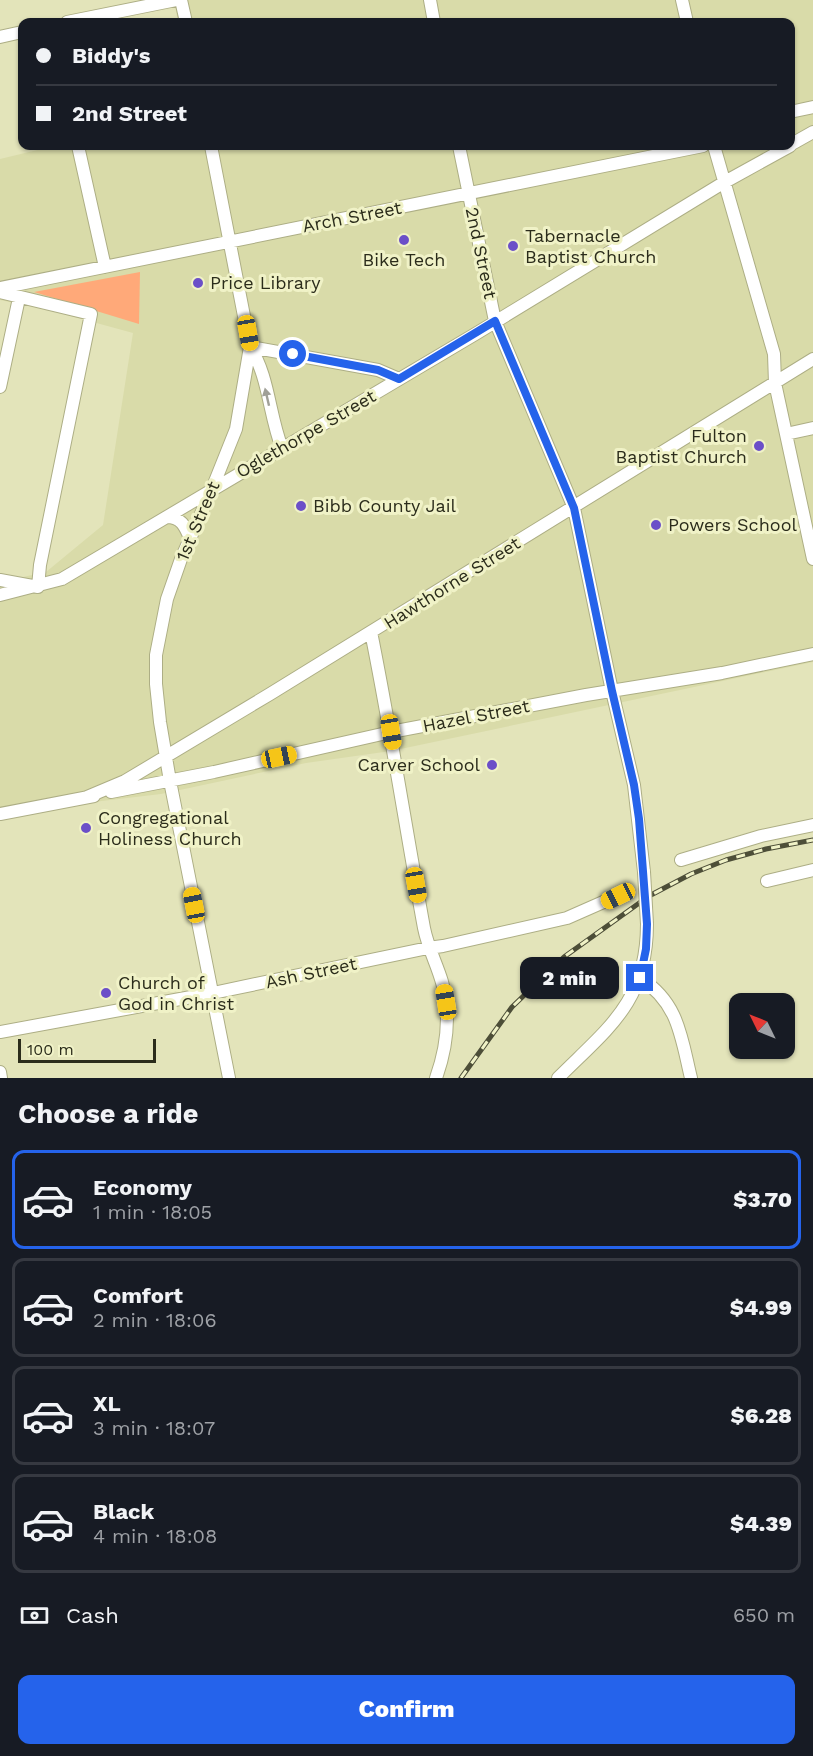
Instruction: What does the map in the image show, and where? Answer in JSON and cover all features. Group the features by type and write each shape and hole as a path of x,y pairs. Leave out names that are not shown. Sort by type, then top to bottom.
{"street":[{"path":"88,18 176,0"},
{"path":"182,0 185,18"},
{"path":"430,0 433,18"},
{"path":"681,0 686,18"},
{"path":"0,37 18,33"},
{"path":"795,111 813,107"},
{"name":"Oglethorpe Street","path":"795,143 813,132"},
{"path":"79,150 105,267"},
{"name":"1st Street","path":"212,150 250,347 236,429 166,599 156,655 157,693 170,782 229,1078"},
{"name":"2nd Street","path":"460,150 495,321 574,508 634,785 644,872 647,924 646,949 640,978 631,999 614,1022 558,1078"},
{"name":"Arch Street","path":"0,290 230,241 450,198 468,192 683,150"},
{"path":"715,150 774,354 775,383 813,559"},
{"name":"Oglethorpe Street","path":"0,595 62,579 723,183 783,150"},
{"path":"0,290 92,314 40,565 38,587 0,580"},
{"path":"0,387 20,297"},
{"path":"250,347 378,370 399,379"},
{"path":"250,347 259,361 275,431 282,448"},
{"name":"Hawthorne Street","path":"87,797 125,781 166,757 813,359"},
{"path":"786,434 813,428"},
{"path":"167,517 175,517 181,521 190,538"},
{"path":"372,632 428,948 444,986 447,1037 436,1078"},
{"name":"Hazel Street","path":"0,814 170,782 391,732 723,673 813,654"},
{"path":"681,860 761,836 813,825"},
{"path":"767,881 813,870"},
{"name":"Ash Street","path":"0,1032 213,993 545,924 581,913 618,896"},
{"path":"640,978 664,998 676,1017 691,1078"},
{"path":"0,1072 1,1078"}],"shaded area":[{"path":"174,0 813,0 813,662 391,751 306,763 161,794 0,813 0,582 46,572 103,525 133,333 49,310 0,300 0,159 37,150 795,150 795,18 177,18"},
{"path":"140,272 139,324 34,292"}],"railway":[{"path":"461,1078 512,1007 564,957 649,896 691,874 726,860 813,840"}],"place":[{"name":"Bike Tech","path":"404,240"},
{"name":"Tabernacle Baptist Church","path":"513,246"},
{"name":"Price Library","path":"198,283"},
{"name":"Fulton Baptist Church","path":"759,446"},
{"name":"Bibb County Jail","path":"301,506"},
{"name":"Powers School","path":"656,525"},
{"name":"Carver School","path":"492,765"},
{"name":"Congregational Holiness Church","path":"86,828"},
{"name":"Church of God in Christ","path":"106,993"}],"route":[{"path":"293,354 378,370 399,379 495,321 574,508 634,785 639,819 647,924 646,949 640,978"}]}
